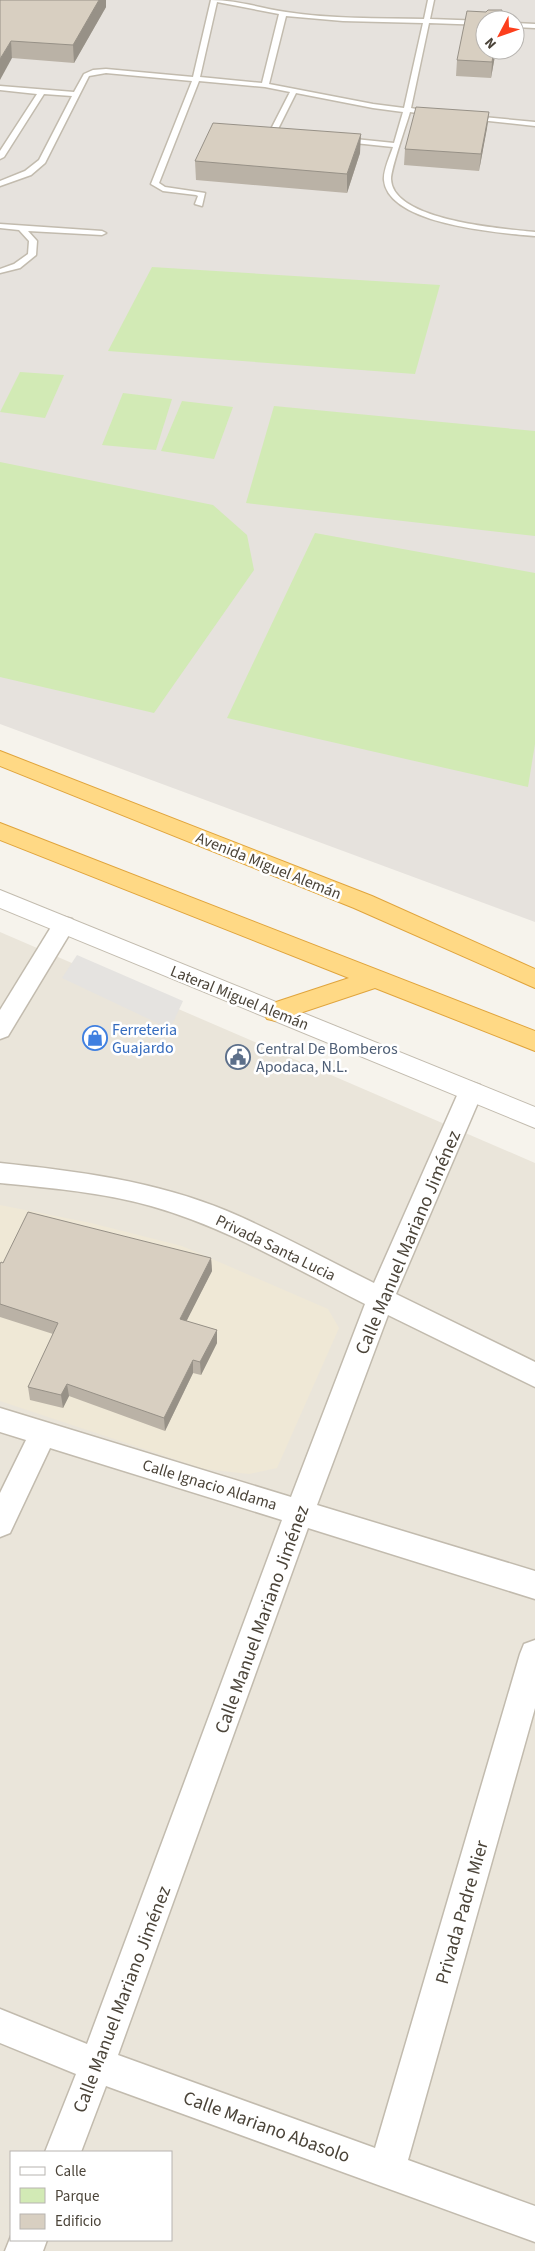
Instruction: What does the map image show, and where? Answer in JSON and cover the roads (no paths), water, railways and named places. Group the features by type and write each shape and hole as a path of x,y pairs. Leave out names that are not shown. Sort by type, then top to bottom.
{"highway":[{"name":"Avenida Miguel Alemán","path":"0,758 362,902 535,979"},
{"path":"0,831 535,1041"},
{"path":"276,1012 376,978"}],"street":[{"name":"Lateral Miguel Alemán","path":"0,898 471,1090 535,1118"},
{"path":"0,1030 64,925"},
{"name":"Calle Manuel Mariano Jiménez","path":"63,2151 205,1775 300,1511 381,1298 471,1090"},
{"name":"Privada Santa Lucia","path":"0,1173 77,1181 151,1196 217,1218 535,1375"},
{"name":"Calle Ignacio Aldama","path":"0,1420 535,1585"},
{"path":"0,1524 43,1433"},
{"name":"Privada Padre Mier","path":"387,2169 535,1654"},
{"name":"Calle Mariano Abasolo","path":"0,2026 97,2065 535,2224"}],"lane":[{"path":"199,204 202,195 198,193 163,189 155,184 196,79 214,0 243,2 283,13 343,19 475,22"},
{"path":"431,0 407,111 387,184 391,194 397,199 444,221 492,230 535,234"},
{"path":"265,85 283,13"},
{"path":"0,184 28,173 42,161 86,75 99,71 265,85 407,111 437,114"},
{"path":"0,88 76,94"},
{"path":"292,135 274,134 294,91"},
{"path":"0,157 42,92"},
{"path":"467,117 534,122"},
{"path":"340,140 397,145"},
{"path":"0,226 102,234"},
{"path":"0,271 17,266 32,255 33,241 21,228"}],"place":[{"name":"Ferreteria Guajardo","path":"95,1038"},
{"name":"Central De Bomberos Apodaca, N.L.","path":"238,1057"}]}
